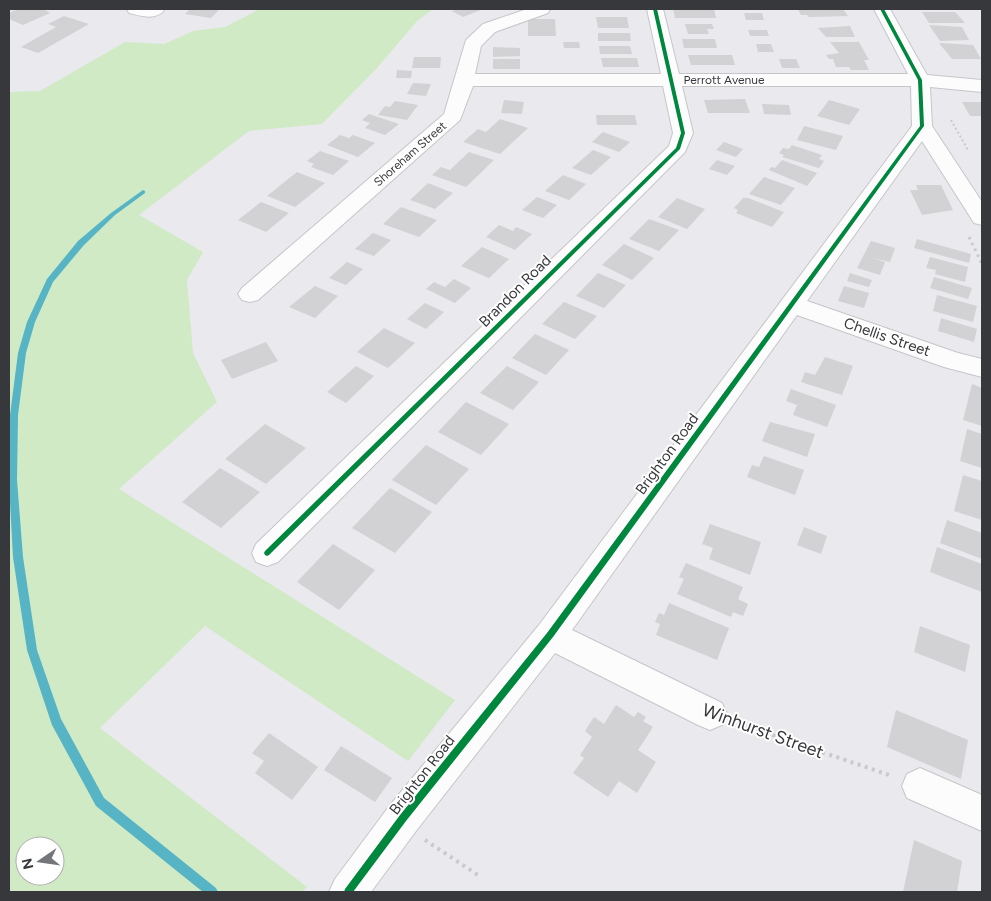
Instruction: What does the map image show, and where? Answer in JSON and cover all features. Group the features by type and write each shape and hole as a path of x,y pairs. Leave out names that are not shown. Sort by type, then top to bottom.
{"street":[{"path":"135,9 155,10"},
{"name":"Shoreham Street","path":"250,294 453,116 465,80 472,44 489,28 518,16 542,9"},
{"name":"Brandon Road","path":"268,553 678,148 682,141 683,133 655,9"},
{"path":"882,9 920,80 922,126 981,214"},
{"name":"Perrott Avenue","path":"465,80 920,80 982,86"},
{"name":"Brighton Road","path":"348,892 403,818 550,635 922,126"},
{"name":"Chellis Street","path":"792,304 953,361 982,368"},
{"name":"Winhurst Street","path":"550,635 710,714"},
{"path":"920,786 982,813"}],"path":[{"path":"423,840 481,877"}],"green space":[{"path":"260,9 433,9 417,21 377,68 322,124 249,131 139,215 203,252 187,280 193,353 217,402 119,489 455,700 408,761 205,626 100,728 307,887 302,892 9,892 9,92 40,91 125,42 164,44 193,31 225,27"}],"building":[{"path":"18,9 48,9 45,10 50,13 23,25 9,19 9,13"},
{"path":"190,9 220,9 211,18 185,14"},
{"path":"457,9 483,9 463,17 452,11"},
{"path":"673,9 714,9 716,18 675,18"},
{"path":"798,9 843,9 848,16 809,17 801,15"},
{"path":"922,12 955,12 965,23 929,23"},
{"path":"744,13 762,13 764,20 746,20"},
{"path":"64,16 89,24 38,53 21,47 56,27 48,24"},
{"path":"596,17 627,17 629,28 598,28"},
{"path":"528,19 555,19 556,36 528,36"},
{"path":"685,24 712,24 714,29 707,29 709,34 688,34"},
{"path":"929,25 962,27 969,40 940,41"},
{"path":"850,26 855,37 826,37 818,28"},
{"path":"748,30 767,30 769,36 750,36"},
{"path":"598,33 630,33 631,41 598,41"},
{"path":"682,39 715,39 717,48 684,48"},
{"path":"563,42 579,42 580,48 564,48"},
{"path":"830,42 859,42 869,60 864,60 869,70 851,70 849,67 836,67 833,59 829,59 826,55 839,53"},
{"path":"939,43 973,45 981,59 952,59"},
{"path":"756,44 771,44 774,52 758,52"},
{"path":"599,46 630,46 632,54 600,54"},
{"path":"493,47 520,48 520,56 493,57"},
{"path":"688,55 732,55 735,65 691,65"},
{"path":"414,57 441,57 440,68 412,68"},
{"path":"601,58 637,58 639,67 603,67"},
{"path":"493,59 520,59 520,69 493,69"},
{"path":"779,59 796,59 800,68 782,68"},
{"path":"397,70 412,71 411,78 396,78"},
{"path":"413,83 431,84 426,96 407,94"},
{"path":"745,99 750,113 708,113 704,100"},
{"path":"504,100 524,102 522,114 501,113"},
{"path":"829,100 860,109 849,125 817,116"},
{"path":"395,101 418,105 407,120 378,115 385,106 390,107"},
{"path":"962,102 982,102 982,116 970,116"},
{"path":"762,104 789,105 791,115 764,114"},
{"path":"369,114 399,124 385,135 365,128 370,123 362,120"},
{"path":"596,115 635,115 637,125 597,125"},
{"path":"500,119 528,128 500,154 463,142 478,129 486,132"},
{"path":"804,126 843,136 836,150 797,140"},
{"path":"603,132 630,142 619,152 592,142"},
{"path":"340,135 349,138 353,135 375,143 358,157 327,145"},
{"path":"724,142 743,149 736,157 716,150"},
{"path":"792,145 822,155 819,159 824,161 819,168 782,157 784,155 779,153 783,148 789,149"},
{"path":"593,150 611,157 591,175 572,168"},
{"path":"320,151 349,161 333,175 311,167 314,164 307,161"},
{"path":"469,152 494,160 466,187 432,175 441,167 450,170"},
{"path":"717,160 735,166 727,175 709,169"},
{"path":"782,160 817,173 807,186 769,170 771,167 775,168"},
{"path":"297,172 325,183 295,207 267,196"},
{"path":"563,175 586,184 569,200 545,191"},
{"path":"764,177 795,188 781,205 749,194"},
{"path":"428,183 453,193 435,209 410,200"},
{"path":"916,185 941,185 953,210 922,215 910,190 918,190"},
{"path":"537,197 557,205 543,218 522,210"},
{"path":"677,198 705,209 687,229 658,217"},
{"path":"743,198 748,198 784,212 772,227 736,213 738,210 734,208"},
{"path":"261,202 289,213 266,232 238,220"},
{"path":"401,207 437,220 419,237 383,224"},
{"path":"649,219 679,230 659,251 629,239"},
{"path":"499,225 513,231 516,227 532,234 515,250 486,237"},
{"path":"373,233 391,240 374,256 355,249"},
{"path":"917,239 971,254 969,263 914,248"},
{"path":"871,241 895,248 890,262 873,258 885,262 880,275 857,268"},
{"path":"624,244 654,258 632,280 602,265"},
{"path":"482,247 509,259 489,278 461,266"},
{"path":"930,257 968,267 965,282 935,274 936,270 926,268"},
{"path":"347,262 363,269 346,285 329,278"},
{"path":"598,273 626,285 604,308 576,296"},
{"path":"850,273 872,280 869,287 847,281"},
{"path":"934,277 972,288 968,299 930,288"},
{"path":"454,279 471,288 455,303 426,289 434,282 445,287"},
{"path":"315,286 338,296 315,318 289,307"},
{"path":"844,286 869,293 864,308 838,301"},
{"path":"937,295 977,306 973,322 933,311"},
{"path":"564,302 597,316 575,339 542,324"},
{"path":"425,303 444,312 426,329 407,319"},
{"path":"941,318 977,329 974,342 938,331"},
{"path":"384,328 415,343 388,368 357,352"},
{"path":"535,334 569,350 546,375 512,358"},
{"path":"266,342 278,361 232,379 221,360"},
{"path":"825,357 853,366 842,395 801,382 805,372 815,375"},
{"path":"356,366 374,376 346,403 327,392"},
{"path":"507,366 539,382 513,410 480,393"},
{"path":"972,384 982,388 982,426 963,420"},
{"path":"791,389 836,405 827,427 793,415 797,405 786,401"},
{"path":"466,402 509,424 481,455 438,432"},
{"path":"770,422 815,434 807,457 762,441"},
{"path":"265,424 306,448 266,484 225,459"},
{"path":"967,429 982,434 982,468 960,461"},
{"path":"426,445 469,469 436,505 392,480"},
{"path":"764,456 804,470 795,495 747,477 752,465 759,467"},
{"path":"220,468 260,492 221,528 182,502"},
{"path":"963,475 982,481 982,520 954,511"},
{"path":"390,488 432,512 395,553 352,528"},
{"path":"947,520 982,533 982,559 940,543"},
{"path":"710,524 761,542 750,575 709,559 713,548 702,544"},
{"path":"804,527 827,536 821,554 797,545"},
{"path":"333,544 375,570 339,610 297,582"},
{"path":"937,547 982,564 982,592 930,572"},
{"path":"686,563 743,587 738,599 748,604 743,616 733,612 731,617 677,594 684,579 679,577"},
{"path":"669,603 729,628 717,660 656,635 660,624 655,622 659,613 664,615"},
{"path":"920,626 970,645 965,672 914,652"},
{"path":"616,705 634,717 638,712 646,717 643,721 653,727 638,750 656,762 637,793 619,781 608,797 573,773 584,758 580,755 592,737 585,731 594,717 604,724"},
{"path":"896,710 968,740 961,779 887,747"},
{"path":"269,733 318,767 292,800 255,773 264,761 252,753"},
{"path":"341,746 392,778 375,802 324,770"},
{"path":"914,840 962,861 957,892 903,892"}],"waterway":[{"path":"143,192 113,214 81,243 50,281 31,322 22,353 14,415 13,480 18,557 32,650 56,721 100,802 212,892"}],"cycle path":[{"path":"267,553 678,148 683,133 655,9"},
{"path":"348,892 403,818 550,635 922,126 920,80 882,9"}]}
